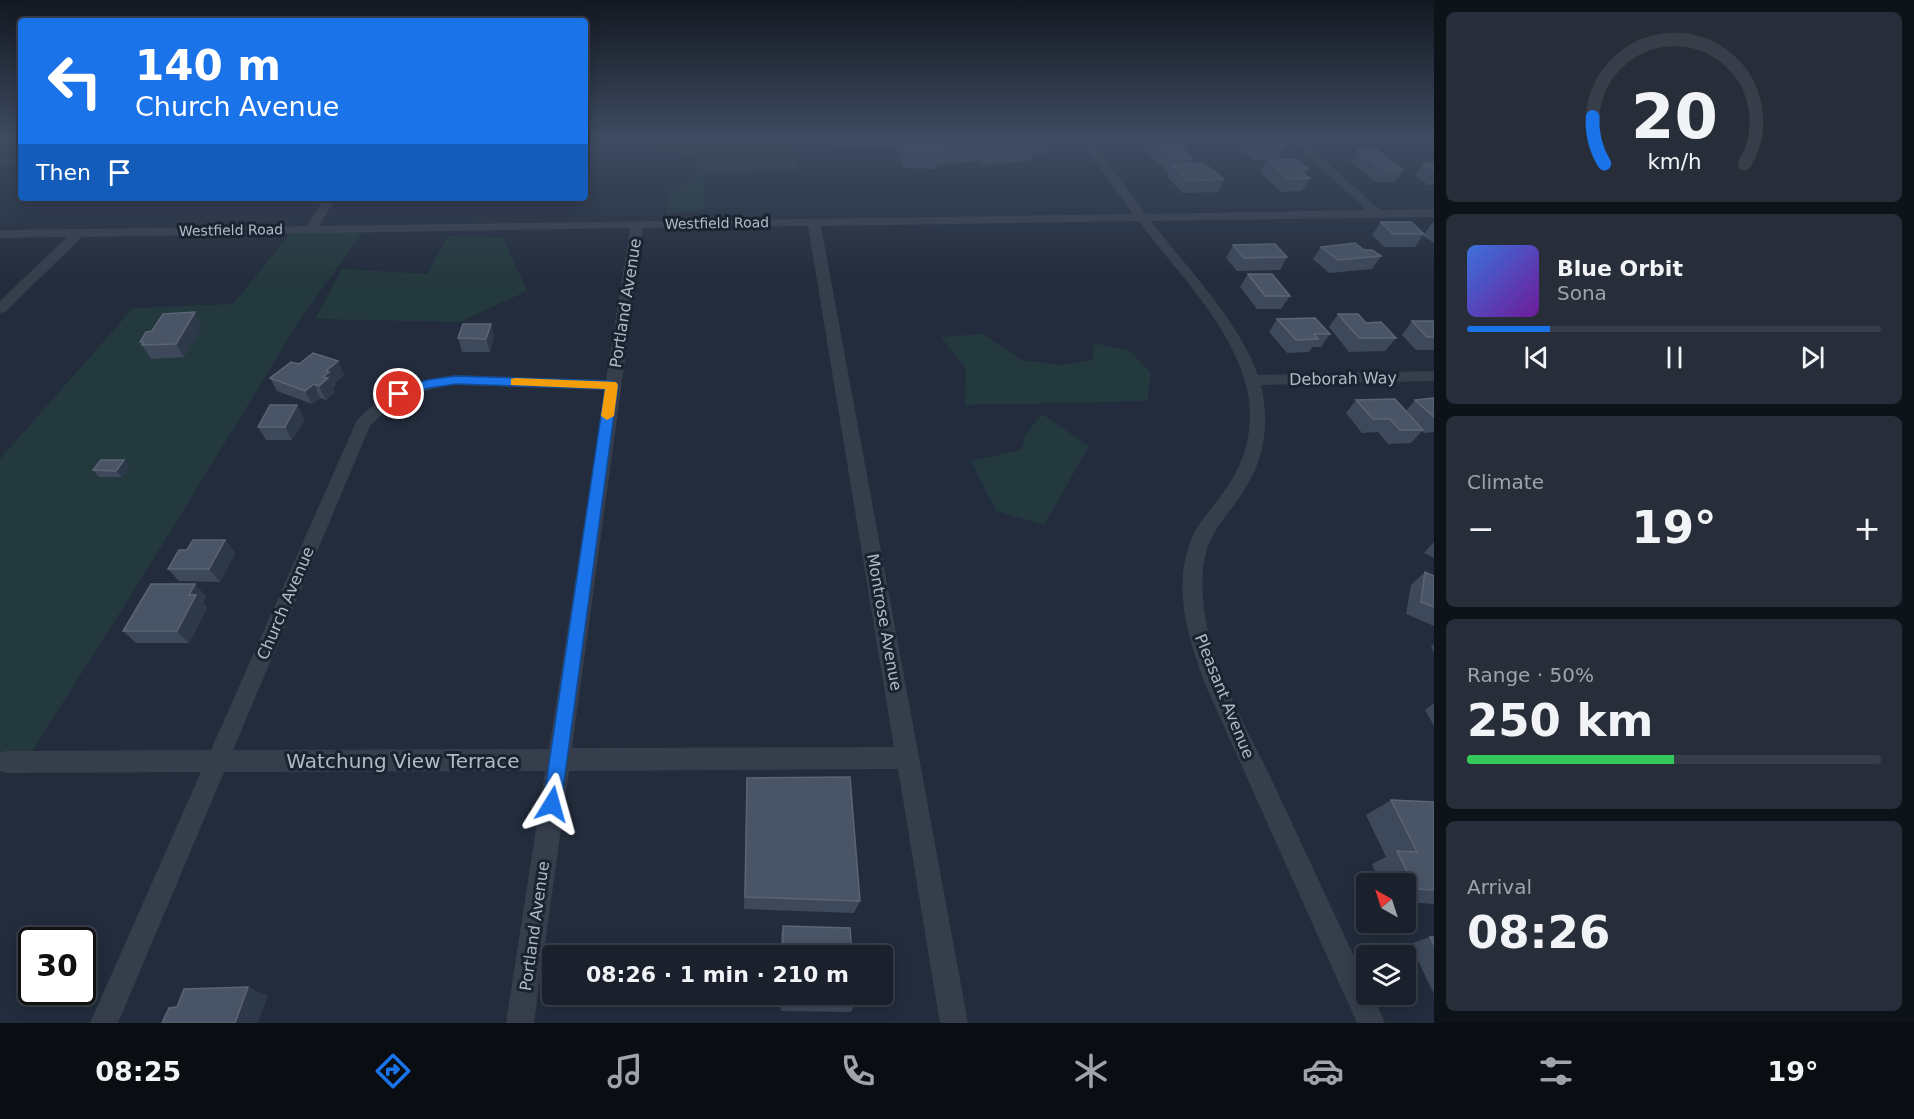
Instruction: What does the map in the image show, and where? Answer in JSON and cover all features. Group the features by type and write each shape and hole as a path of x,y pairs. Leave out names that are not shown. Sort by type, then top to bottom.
{"street":[{"name":"Pleasant Avenue","path":"1119,186 1227,330 1247,364 1252,380 1258,409 1258,432 1253,454 1244,477 1209,523 1194,559 1192,603 1197,628 1216,684 1371,1023"},
{"path":"1346,186 1376,213"},
{"path":"311,229 328,201"},
{"name":"Westfield Road","path":"0,234 1434,213"},
{"name":"Montrose Avenue","path":"814,222 954,1023"},
{"name":"Portland Avenue","path":"520,1023 637,224"},
{"path":"0,309 78,233"},
{"name":"Deborah Way","path":"1252,380 1434,376"},
{"name":"Church Avenue","path":"104,1023 357,436 373,413 399,394 439,381 612,385"},
{"name":"Watchung View Terrace","path":"6,762 908,758"}],"green space":[{"path":"678,186 704,186 704,209 666,214 669,190"},
{"path":"366,228 303,315 135,589 25,762 0,762 0,459 133,308 233,304 294,229"},
{"path":"448,236 503,237 527,291 460,322 315,319 342,269 427,274"},
{"path":"983,334 1022,360 1064,365 1092,360 1094,343 1130,351 1151,373 1148,401 965,405 966,369 941,337"},
{"path":"1042,414 1089,446 1044,525 996,511 971,461 1021,450 1025,435"}],"building":[{"path":"1381,222 1411,222 1424,234 1393,234"},
{"path":"1355,243 1364,250 1372,250 1381,256 1338,260 1321,247"},
{"path":"1275,244 1287,257 1244,258 1233,245"},
{"path":"1248,274 1272,274 1290,296 1265,296"},
{"path":"195,312 176,344 142,345 144,342 140,342 146,332 152,331 163,314"},
{"path":"1338,314 1358,314 1366,323 1381,322 1396,338 1359,338"},
{"path":"1315,318 1330,334 1314,334 1318,339 1296,340 1277,319"},
{"path":"1412,321 1434,321 1434,337 1427,337"},
{"path":"463,324 491,324 486,339 458,338"},
{"path":"313,353 338,361 326,371 329,372 323,377 328,378 319,386 314,384 305,391 270,378 291,362 299,364"},
{"path":"1434,398 1434,417 1415,400"},
{"path":"1395,399 1423,430 1400,430 1390,419 1373,419 1356,400"},
{"path":"270,405 297,405 285,427 258,427"},
{"path":"101,460 124,460 116,471 93,470"},
{"path":"193,540 225,540 209,569 168,569 179,550 187,550"},
{"path":"1425,572 1434,576 1434,607 1421,602"},
{"path":"151,584 195,584 189,595 196,595 177,631 123,631"},
{"path":"850,777 860,901 745,897 747,778"},
{"path":"1391,800 1434,802 1434,890 1416,889 1416,873 1408,873 1397,851 1417,852"},
{"path":"783,926 850,928 851,945 783,945"},
{"path":"248,987 235,1023 162,1023 169,1008 177,1007 184,989"},
{"path":"783,1005 854,1005 854,1006"}],"slow traffic":[{"path":"515,382 612,385 607,416"}],"route":[{"path":"399,394 414,387 439,381 456,380 612,385 552,804"}]}
